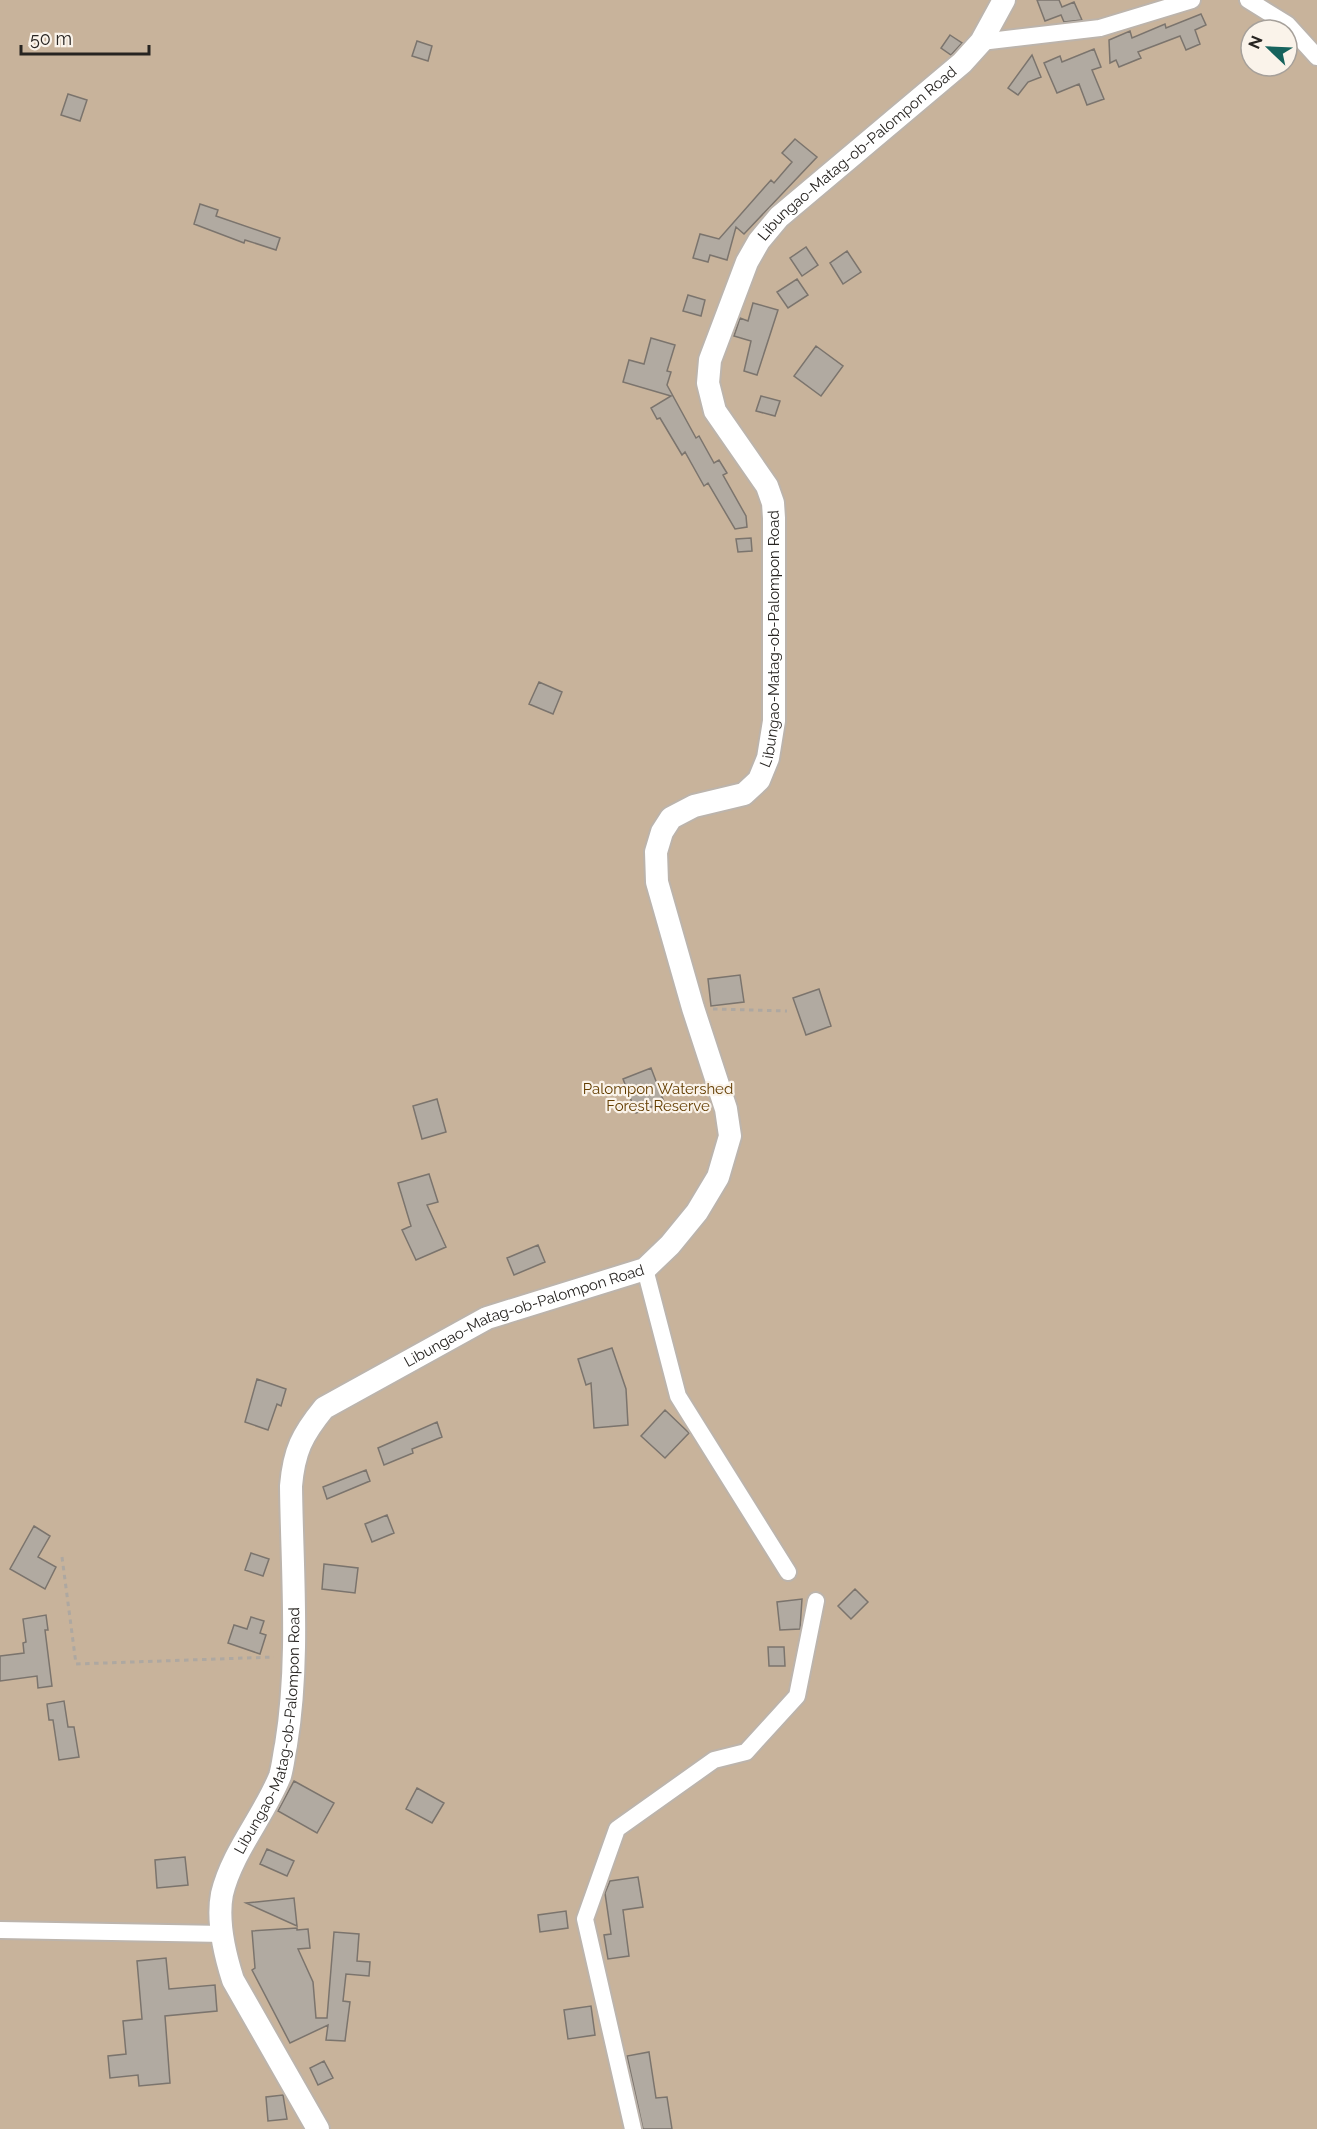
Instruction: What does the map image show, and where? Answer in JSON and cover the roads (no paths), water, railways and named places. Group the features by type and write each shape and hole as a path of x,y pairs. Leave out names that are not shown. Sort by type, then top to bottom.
{"main road":[{"name":"Libungao-Matag-ob-Palompon Road","path":"318,2129 233,1980 226,1957 222,1895 231,1870 280,1775 286,1742 293,1656 291,1486 294,1459 304,1431 324,1408 487,1318 645,1269 670,1245 697,1212 718,1177 730,1136 726,1109 693,1008 657,882 656,852 671,818 694,806 744,794 759,780 768,758 774,721 773,503 766,486 715,411 708,383 710,360 747,262 759,241 779,217 962,63 981,42 1004,0"}],"street":[{"path":"981,42 1100,28 1192,0"},
{"path":"1248,0 1287,24 1317,57"},
{"path":"645,1269 678,1396 788,1572"},
{"path":"633,2129 585,1919 617,1829 714,1760 746,1752 797,1696 816,1601"},
{"path":"0,1930 224,1934"}],"park label":[{"name":"Palompon Watershed Forest Reserve","path":"658,1098"}]}
